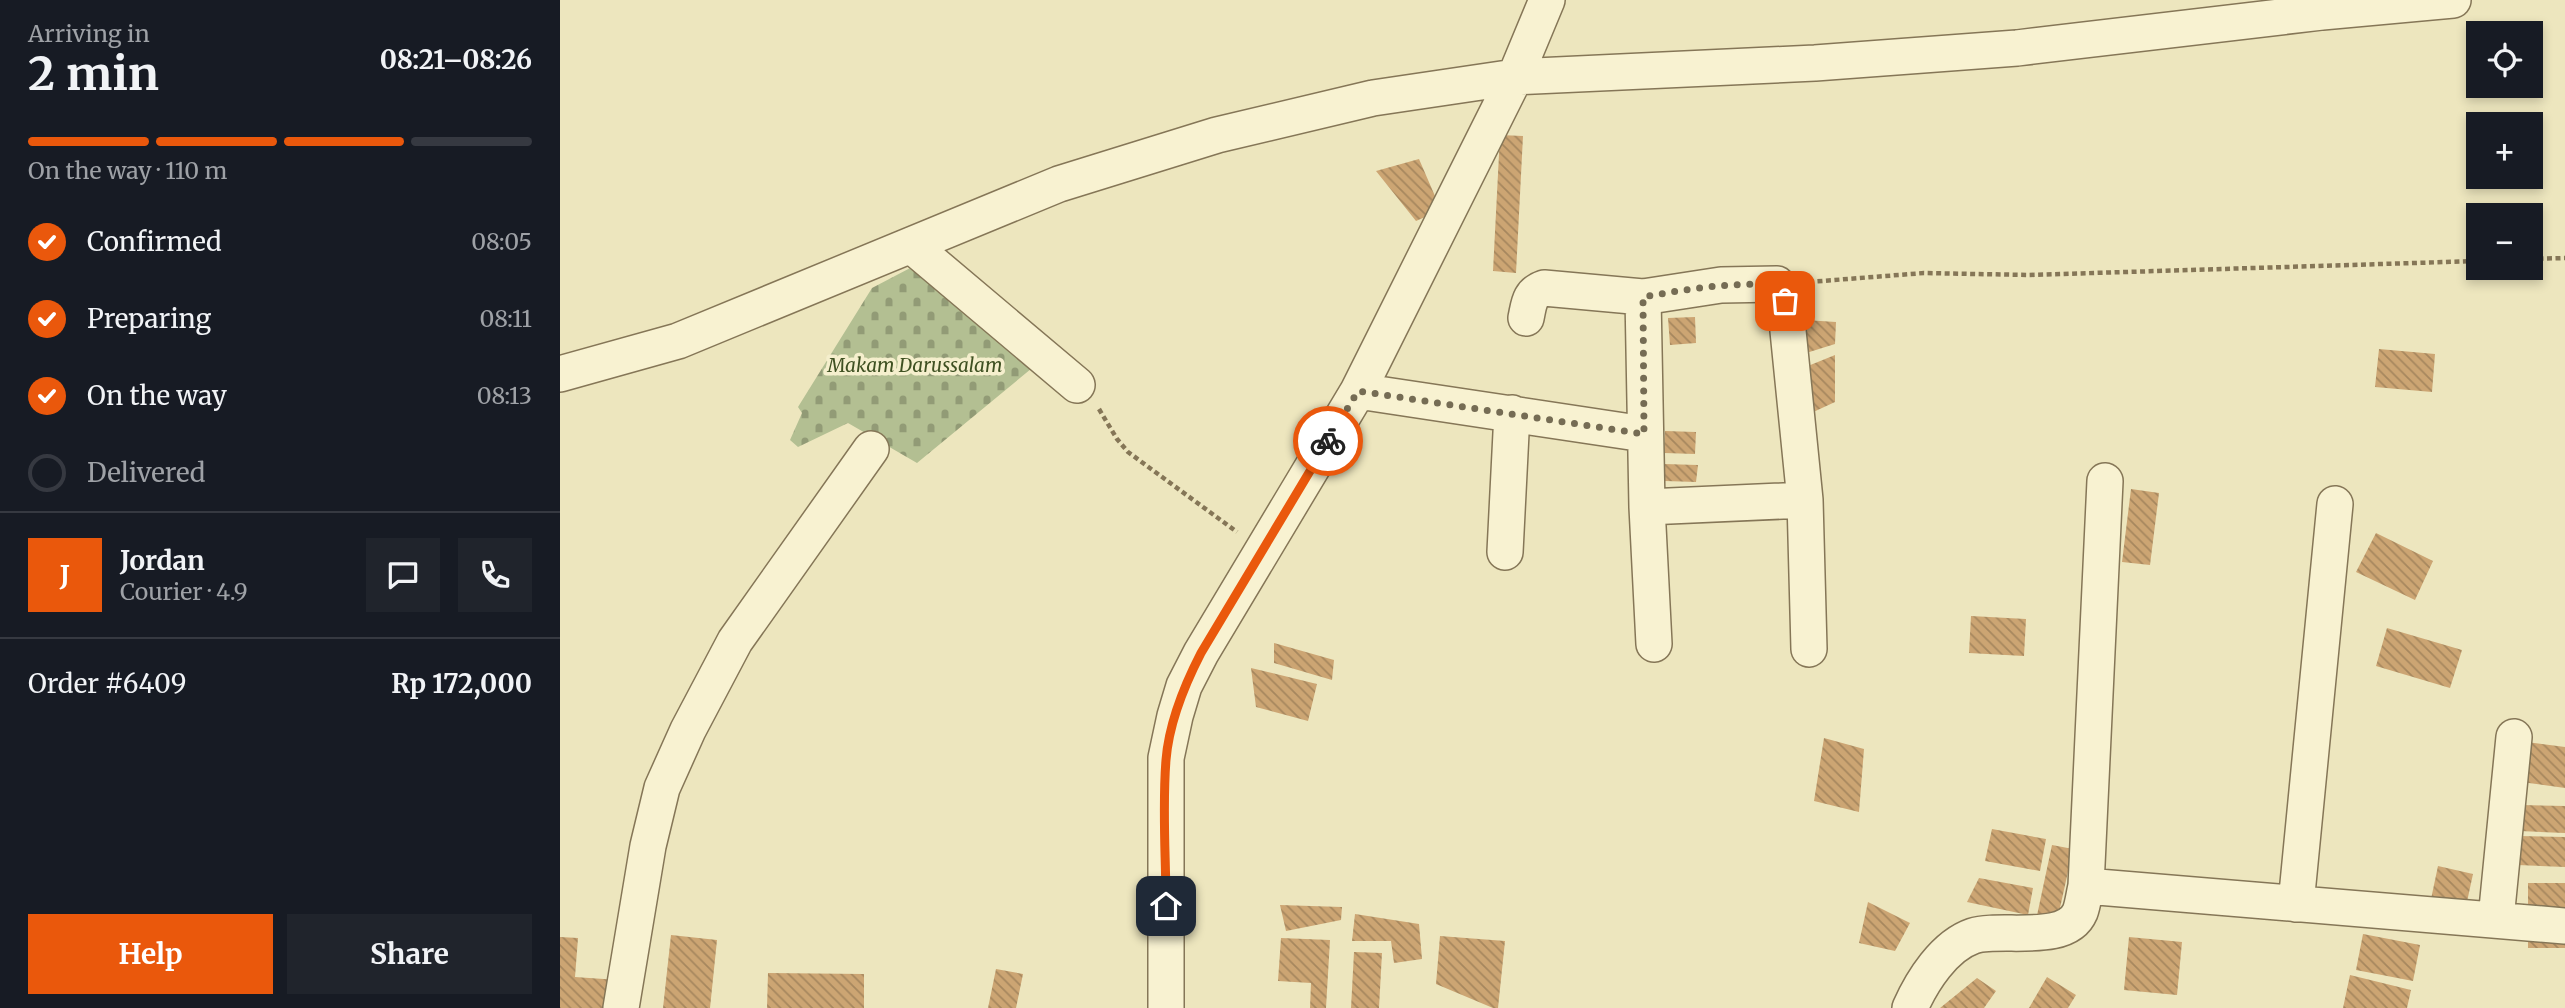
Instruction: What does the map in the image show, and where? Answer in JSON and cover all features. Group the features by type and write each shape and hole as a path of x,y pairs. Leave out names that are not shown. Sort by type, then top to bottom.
{"street":[{"path":"1166,1008 1166,758 1184,686 1201,653 1358,391 1515,77 1548,0"},
{"path":"560,374 678,341 1059,184 1217,135 1373,98 1515,77 1815,63 2017,48 2322,12 2453,0"},
{"path":"911,246 1077,385"},
{"path":"1526,318 1530,298 1536,290 1544,288 1643,297 1721,285 1777,285 1785,301 1805,500 1809,649"},
{"path":"1643,297 1644,434 1654,644"},
{"path":"1358,391 1644,434"},
{"path":"1505,552 1512,413"},
{"path":"621,1008 648,846 662,788 688,730 735,640 871,449"},
{"path":"1910,1008 1932,970 1953,948 1972,936 2051,932 2070,924 2080,914 2085,886 2105,481"},
{"path":"1647,507 1805,500"},
{"path":"2296,904 2335,504"},
{"path":"2497,919 2514,737"},
{"path":"2085,886 2565,926"}],"path":[{"path":"2543,259 2565,258"},
{"path":"1777,285 1924,273 2029,275 2466,261"},
{"path":"1077,385 1097,407 1128,452 1262,551"}],"green space":[{"name":"Makam Darussalam","path":"914,266 1037,364 917,463 848,423 798,447 790,440 802,413 798,407 872,288"}],"building":[{"path":"1500,135 1523,136 1516,273 1493,271"},
{"path":"1419,159 1441,210 1416,221 1376,171"},
{"path":"1695,317 1696,343 1670,345 1668,318"},
{"path":"1805,320 1836,322 1835,344 1803,354"},
{"path":"2379,349 2435,354 2432,392 2375,387"},
{"path":"1835,355 1835,402 1809,414 1803,368"},
{"path":"1665,431 1696,432 1695,454 1664,453"},
{"path":"1664,464 1698,465 1696,482 1665,481"},
{"path":"2131,489 2159,493 2150,565 2122,562"},
{"path":"2376,533 2433,561 2415,600 2356,572"},
{"path":"1971,616 2026,619 2024,656 1969,653"},
{"path":"2387,628 2462,650 2450,688 2376,666"},
{"path":"1274,643 1334,660 1332,680 1274,663"},
{"path":"1251,668 1317,684 1308,721 1256,707"},
{"path":"1824,738 1864,749 1859,812 1814,801"},
{"path":"2519,741 2565,747 2565,788 2514,781"},
{"path":"2521,805 2565,806 2565,833 2520,831"},
{"path":"1992,829 2046,839 2040,871 1985,861"},
{"path":"2518,836 2565,837 2565,867 2517,865"},
{"path":"2052,845 2073,849 2058,917 2036,920"},
{"path":"2438,866 2473,874 2462,925 2427,918"},
{"path":"1979,878 2033,888 2028,915 1967,902"},
{"path":"2528,883 2565,883 2565,948 2528,948"},
{"path":"1868,902 1910,923 1895,951 1859,943"},
{"path":"1280,905 1342,907 1341,920 1286,931"},
{"path":"1355,914 1419,924 1422,959 1394,963 1391,941 1352,941"},
{"path":"2363,934 2420,945 2413,981 2356,970"},
{"path":"671,935 717,940 710,1008 663,1008"},
{"path":"1440,936 1505,941 1498,1008 1436,984"},
{"path":"560,937 578,938 575,977 618,980 616,1008 560,1008"},
{"path":"2129,937 2182,942 2177,995 2124,990"},
{"path":"1281,938 1330,940 1326,1008 1310,1008 1311,983 1278,981"},
{"path":"1354,952 1382,953 1379,1008 1351,1008"},
{"path":"996,969 1023,974 1016,1008 988,1008"},
{"path":"768,973 864,974 864,1008 767,1008"},
{"path":"2350,975 2411,990 2407,1008 2343,1008"},
{"path":"2047,977 2076,995 2068,1008 2029,1008"},
{"path":"1977,978 1996,991 1984,1008 1940,1008"}],"way so far":[{"path":"1328,441 1358,391 1644,434 1643,297 1721,285 1754,284 1777,285 1785,301"}],"route":[{"path":"1166,906 1166,758 1184,686 1328,441"}]}
